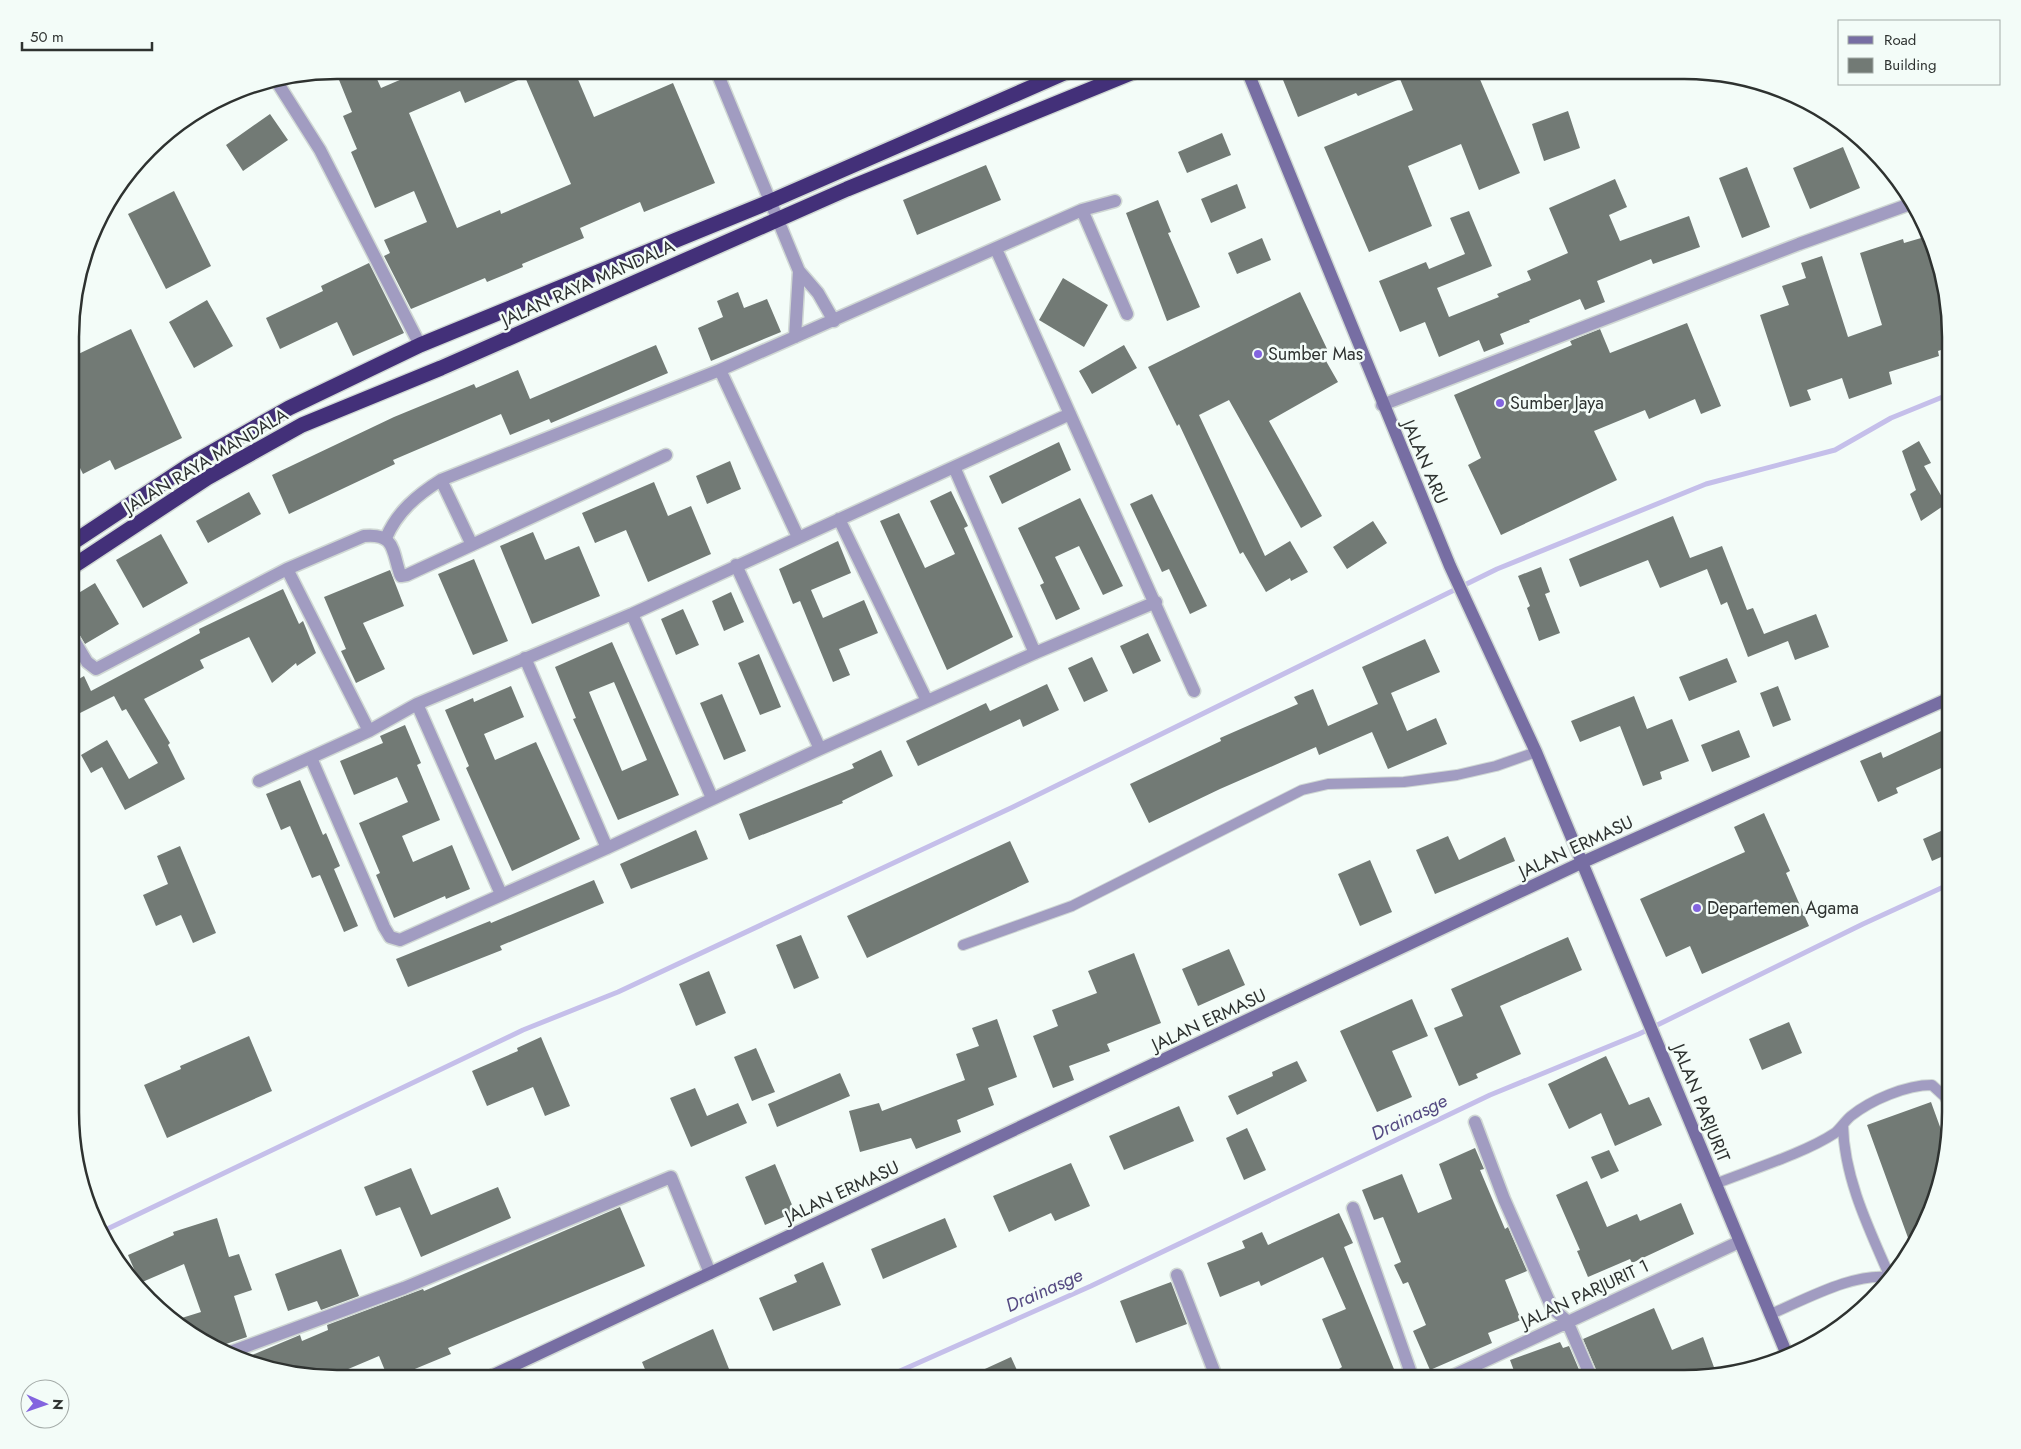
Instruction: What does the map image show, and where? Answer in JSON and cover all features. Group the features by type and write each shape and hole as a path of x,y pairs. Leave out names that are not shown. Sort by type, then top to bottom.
{"highway":[{"name":"JALAN RAYA MANDALA","path":"79,538 191,464 289,408 420,344 769,202 1048,79"},
{"name":"JALAN RAYA MANDALA","path":"79,562 207,478 302,425 777,220 1116,79"},
{"path":"534,298 546,321"}],"street":[{"path":"720,79 798,271 818,293 834,321"},
{"name":"JALAN ARU","path":"1251,79 1382,405 1450,566 1536,752 1582,862"},
{"path":"279,86 320,150 420,344"},
{"path":"386,538 393,522 416,497 441,480 720,370 1082,210 1115,201"},
{"path":"1382,405 1790,248 1906,205"},
{"path":"1082,210 1127,314"},
{"path":"996,249 1156,602 1194,691"},
{"path":"795,337 798,271"},
{"path":"720,370 798,537"},
{"path":"259,781 369,731 417,704 632,614 1070,414"},
{"path":"79,649 87,662 96,669 287,569 364,536 378,535 386,538 390,543 401,576 666,455"},
{"path":"954,467 1035,653"},
{"path":"441,480 472,545"},
{"path":"839,519 927,701"},
{"path":"736,565 820,749"},
{"path":"287,569 369,731"},
{"path":"311,758 390,937 400,940 607,848 712,798 927,701 1156,602"},
{"path":"632,614 712,798"},
{"path":"525,658 607,848"},
{"name":"JALAN ERMASU","path":"502,1370 1582,862 1942,702"},
{"path":"417,704 501,894"},
{"name":"JALAN PARJURIT","path":"1582,862 1785,1350"},
{"path":"1475,1122 1504,1199 1552,1308 1567,1321 1588,1370"},
{"path":"235,1350 404,1288 671,1177 710,1273"},
{"path":"1353,1208 1410,1370"},
{"name":"JALAN PARJURIT 1","path":"1465,1370 1740,1242"},
{"path":"1177,1275 1214,1370"}],"lane":[{"path":"963,945 1072,906 1302,790 1328,784 1404,782 1457,775 1496,766 1536,752"},
{"path":"1715,1184 1805,1148 1835,1132 1850,1117 1867,1106 1918,1085 1932,1085 1942,1094"},
{"path":"1843,1125 1847,1165 1872,1234 1889,1270"},
{"path":"1771,1314 1854,1281 1875,1276 1883,1276"}],"building":[{"path":"339,79 377,79 381,88 402,79 520,79 465,103 460,91 409,113 457,228 500,210 501,214 571,184 526,79 578,79 594,117 673,83 715,183 644,212 640,202 580,228 584,238 522,264 523,267 487,282 485,278 411,309 384,256 390,253 384,240 427,222 414,191 375,208 351,152 357,149 343,116 352,112"},
{"path":"1283,79 1400,79 1358,96 1356,93 1298,117"},
{"path":"1400,79 1480,79 1520,173 1479,190 1461,144 1408,166 1432,226 1369,252 1324,147 1413,110"},
{"path":"1568,111 1580,148 1544,161 1532,124"},
{"path":"270,114 288,140 243,171 226,145"},
{"path":"1222,133 1231,155 1187,173 1178,152"},
{"path":"1843,147 1860,188 1810,209 1793,168"},
{"path":"986,165 1001,200 917,235 903,200"},
{"path":"1747,167 1770,227 1742,238 1719,178"},
{"path":"1615,179 1627,207 1609,215 1620,241 1689,216 1700,247 1653,264 1651,259 1597,281 1605,302 1585,310 1580,299 1529,320 1530,322 1500,334 1504,344 1484,352 1479,340 1439,357 1425,322 1400,332 1379,281 1426,262 1429,269 1465,254 1450,218 1469,211 1492,266 1437,288 1449,317 1499,297 1497,294 1531,280 1527,271 1568,253 1549,208"},
{"path":"1237,184 1246,208 1211,223 1201,199"},
{"path":"174,191 211,266 166,289 128,214"},
{"path":"1158,200 1171,232 1168,233 1200,307 1167,321 1126,213"},
{"path":"1262,238 1271,260 1237,274 1228,253"},
{"path":"1923,238 1929,254 1942,320 1942,350 1938,351 1939,356 1889,372 1892,384 1849,399 1842,378 1807,390 1811,400 1790,407 1760,315 1789,305 1782,286 1806,278 1801,263 1822,256 1848,337 1882,325 1860,253 1903,239 1904,243"},
{"path":"369,263 404,333 353,356 337,322 280,349 266,318 323,291 321,286"},
{"path":"1063,278 1108,305 1084,347 1039,320"},
{"path":"738,292 744,308 767,299 781,332 711,361 698,328 723,317 717,301"},
{"path":"1300,292 1328,351 1322,354 1338,382 1269,421 1322,516 1301,528 1229,400 1199,415 1265,556 1290,541 1308,572 1291,581 1290,578 1266,592 1243,552 1240,554 1179,424 1177,426 1148,367"},
{"path":"207,300 233,346 194,368 169,322"},
{"path":"1687,323 1721,406 1701,414 1695,399 1649,419 1645,410 1594,431 1617,480 1501,535 1468,465 1481,458 1454,395 1572,345 1570,341 1600,329 1610,353"},
{"path":"131,329 182,438 115,470 110,460 83,474 79,466 79,354"},
{"path":"656,345 668,373 551,423 549,419 510,435 501,414 393,460 395,464 289,514 272,475 394,417 474,384 476,388 518,370 530,399"},
{"path":"1124,345 1137,368 1092,394 1079,371"},
{"path":"1919,441 1931,463 1924,466 1942,497 1942,507 1921,521 1910,494 1916,490 1902,451"},
{"path":"1059,442 1071,470 1002,504 989,476"},
{"path":"730,461 741,489 707,504 696,476"},
{"path":"654,482 668,516 691,506 711,554 648,582 626,530 595,543 582,513"},
{"path":"951,491 968,526 964,528 1013,637 947,670 880,521 899,513 925,568 955,554 930,501"},
{"path":"249,492 261,514 208,543 196,521"},
{"path":"1152,494 1207,606 1190,614 1169,569 1162,572 1130,504"},
{"path":"1080,498 1123,586 1103,595 1079,546 1055,557 1080,609 1056,620 1040,585 1044,583 1018,528"},
{"path":"1673,516 1690,558 1722,546 1747,610 1753,608 1764,634 1816,614 1829,647 1795,660 1788,641 1748,657 1727,602 1721,605 1707,569 1660,588 1648,560 1580,587 1569,559"},
{"path":"1373,521 1387,543 1347,569 1333,547"},
{"path":"533,532 545,560 579,546 600,596 532,624 500,546"},
{"path":"161,534 188,583 143,608 116,560"},
{"path":"838,541 851,573 811,590 823,618 864,600 878,633 839,649 850,675 833,682 800,601 793,604 779,569"},
{"path":"474,559 508,641 473,655 438,574"},
{"path":"1541,567 1550,592 1545,594 1560,633 1539,641 1527,608 1530,606 1518,576"},
{"path":"390,570 404,606 363,623 385,669 356,683 341,651 346,649 324,597"},
{"path":"95,583 119,624 85,644 79,634 79,593"},
{"path":"283,589 299,624 303,621 316,653 297,666 296,663 272,683 249,637 200,660 204,668 144,699 170,743 168,745 185,779 125,810 102,767 91,773 81,755 107,740 129,779 158,763 126,709 122,711 114,696 79,714 79,679 84,676 91,691 200,633 199,629"},
{"path":"731,592 744,622 724,631 712,601"},
{"path":"683,609 699,645 676,655 661,619"},
{"path":"1148,633 1161,661 1133,674 1120,646"},
{"path":"1425,639 1440,672 1391,693 1407,731 1436,718 1447,744 1388,769 1372,732 1319,755 1316,747 1220,789 1149,823 1130,784 1221,741 1220,738 1298,704 1294,697 1313,689 1328,726 1378,704 1362,667"},
{"path":"612,642 679,795 618,820 573,719 576,718 555,667","holes":["614,682 647,760 622,771 589,692"]},
{"path":"759,654 781,707 760,715 738,663"},
{"path":"1092,657 1108,691 1084,702 1068,668"},
{"path":"1727,658 1737,682 1689,701 1679,677"},
{"path":"1047,684 1059,710 1023,727 1020,719 918,766 906,741 986,703 990,711"},
{"path":"511,686 524,717 484,734 495,760 536,742 580,839 512,871 466,768 469,766 445,710 473,698 474,702"},
{"path":"1778,686 1791,720 1773,727 1760,693"},
{"path":"722,694 746,751 724,760 700,703"},
{"path":"1634,696 1647,729 1672,719 1689,761 1660,772 1662,779 1643,786 1620,726 1580,742 1571,721"},
{"path":"405,725 421,763 417,765 440,820 402,836 413,862 452,845 470,889 446,899 445,896 394,918 376,875 380,873 359,823 408,802 397,777 354,795 340,761 383,743 380,736"},
{"path":"1739,730 1750,757 1712,772 1701,745"},
{"path":"1942,731 1942,768 1896,788 1898,793 1878,802 1860,761 1881,752 1883,758"},
{"path":"881,750 893,776 842,801 843,803 749,840 739,814 854,768 852,764"},
{"path":"300,780 323,835 326,833 340,866 334,869 358,926 344,932 320,875 312,878 290,826 281,830 266,794"},
{"path":"1764,813 1790,871 1786,873 1809,926 1702,974 1690,946 1666,957 1640,899 1745,852 1734,827"},
{"path":"696,830 708,859 631,889 620,864"},
{"path":"1942,831 1942,857 1932,861 1923,839"},
{"path":"1448,836 1459,860 1505,837 1515,861 1435,894 1416,850"},
{"path":"1010,841 1029,882 867,958 847,916"},
{"path":"180,846 216,933 193,943 181,915 156,926 143,895 168,884 157,856"},
{"path":"1370,860 1392,912 1360,926 1338,874"},
{"path":"594,880 604,903 500,946 502,950 408,987 396,959 490,921 491,923"},
{"path":"801,935 819,978 794,989 776,945"},
{"path":"1568,937 1582,970 1500,1006 1521,1054 1476,1074 1478,1078 1459,1086 1434,1028 1463,1016 1451,989"},
{"path":"1229,949 1245,985 1198,1006 1182,969"},
{"path":"1134,953 1161,1023 1107,1044 1110,1051 1069,1066 1074,1080 1053,1088 1033,1036 1058,1026 1052,1010 1097,993 1088,971"},
{"path":"709,971 726,1013 696,1026 679,984"},
{"path":"1412,999 1428,1036 1392,1051 1412,1097 1377,1112 1340,1031"},
{"path":"997,1019 1017,1077 988,1088 994,1105 957,1120 961,1132 916,1149 911,1138 860,1152 849,1111 879,1103 882,1111 965,1080 956,1054 979,1046 972,1028"},
{"path":"1789,1022 1802,1053 1762,1070 1749,1039"},
{"path":"249,1036 272,1091 167,1138 144,1085 181,1069 180,1066"},
{"path":"541,1037 570,1106 545,1116 533,1087 487,1106 472,1071 518,1051 517,1048"},
{"path":"756,1048 775,1092 752,1101 734,1057"},
{"path":"1606,1056 1629,1105 1649,1097 1662,1125 1615,1146 1601,1113 1569,1129 1548,1084"},
{"path":"1297,1061 1307,1081 1237,1115 1228,1096 1273,1076 1272,1072"},
{"path":"840,1073 850,1096 777,1127 768,1104"},
{"path":"695,1088 707,1116 738,1103 747,1123 691,1147 670,1098"},
{"path":"1931,1102 1942,1131 1929,1195 1909,1240 1867,1125"},
{"path":"1179,1106 1194,1141 1124,1170 1109,1136"},
{"path":"1247,1128 1266,1170 1244,1180 1226,1138"},
{"path":"1475,1148 1484,1169 1480,1170 1505,1229 1508,1227 1527,1271 1505,1280 1521,1320 1488,1333 1492,1343 1430,1370 1413,1331 1426,1325 1408,1282 1403,1284 1394,1265 1401,1262 1383,1217 1374,1220 1362,1190 1402,1174 1418,1213 1452,1199 1439,1164"},
{"path":"1609,1150 1619,1171 1601,1179 1591,1157"},
{"path":"1071,1163 1090,1206 1055,1221 1051,1213 1009,1232 993,1196"},
{"path":"775,1164 795,1212 765,1225 745,1177"},
{"path":"411,1168 431,1215 498,1187 511,1218 421,1257 400,1207 376,1216 364,1187"},
{"path":"1587,1181 1607,1227 1637,1214 1640,1221 1681,1203 1694,1234 1632,1263 1630,1259 1588,1277 1577,1251 1580,1250 1556,1195"},
{"path":"620,1207 645,1266 448,1348 451,1354 412,1370 385,1370 379,1356 346,1370 320,1370 287,1365 252,1355 300,1335 302,1341 328,1330 327,1325 423,1289 424,1291"},
{"path":"1339,1213 1353,1243 1344,1247 1394,1370 1339,1370 1342,1367 1322,1319 1346,1309 1323,1257 1261,1286 1259,1281 1220,1297 1207,1263 1245,1248 1242,1241 1262,1232 1268,1245"},
{"path":"217,1218 229,1257 239,1254 252,1290 234,1296 247,1337 224,1345 181,1318 201,1312 184,1264 143,1282 136,1274 128,1255 174,1235 173,1232"},
{"path":"945,1218 957,1247 883,1279 871,1249"},
{"path":"341,1249 359,1296 321,1310 317,1301 288,1311 275,1274"},
{"path":"823,1262 841,1305 773,1331 759,1298 797,1282 794,1275"},
{"path":"1171,1282 1187,1324 1136,1343 1120,1301"},
{"path":"1654,1308 1672,1350 1703,1337 1714,1368 1596,1370 1583,1339"},
{"path":"713,1329 729,1369 645,1370 642,1362"},
{"path":"1560,1342 1563,1348 1569,1346 1579,1370 1514,1370 1510,1360"},
{"path":"1011,1357 1017,1370 983,1370"}],"waterway":[{"path":"107,1229 523,1030 618,992 1013,807 1497,569 1706,484 1835,450 1891,418 1942,397"},
{"name":"Drainasge","path":"902,1370 1091,1286 1490,1095 1639,1034 1863,924 1942,888"}],"place":[{"name":"Sumber Mas","path":"1258,354"},
{"name":"Sumber Jaya","path":"1500,403"},
{"name":"Departemen Agama","path":"1697,908"}]}
